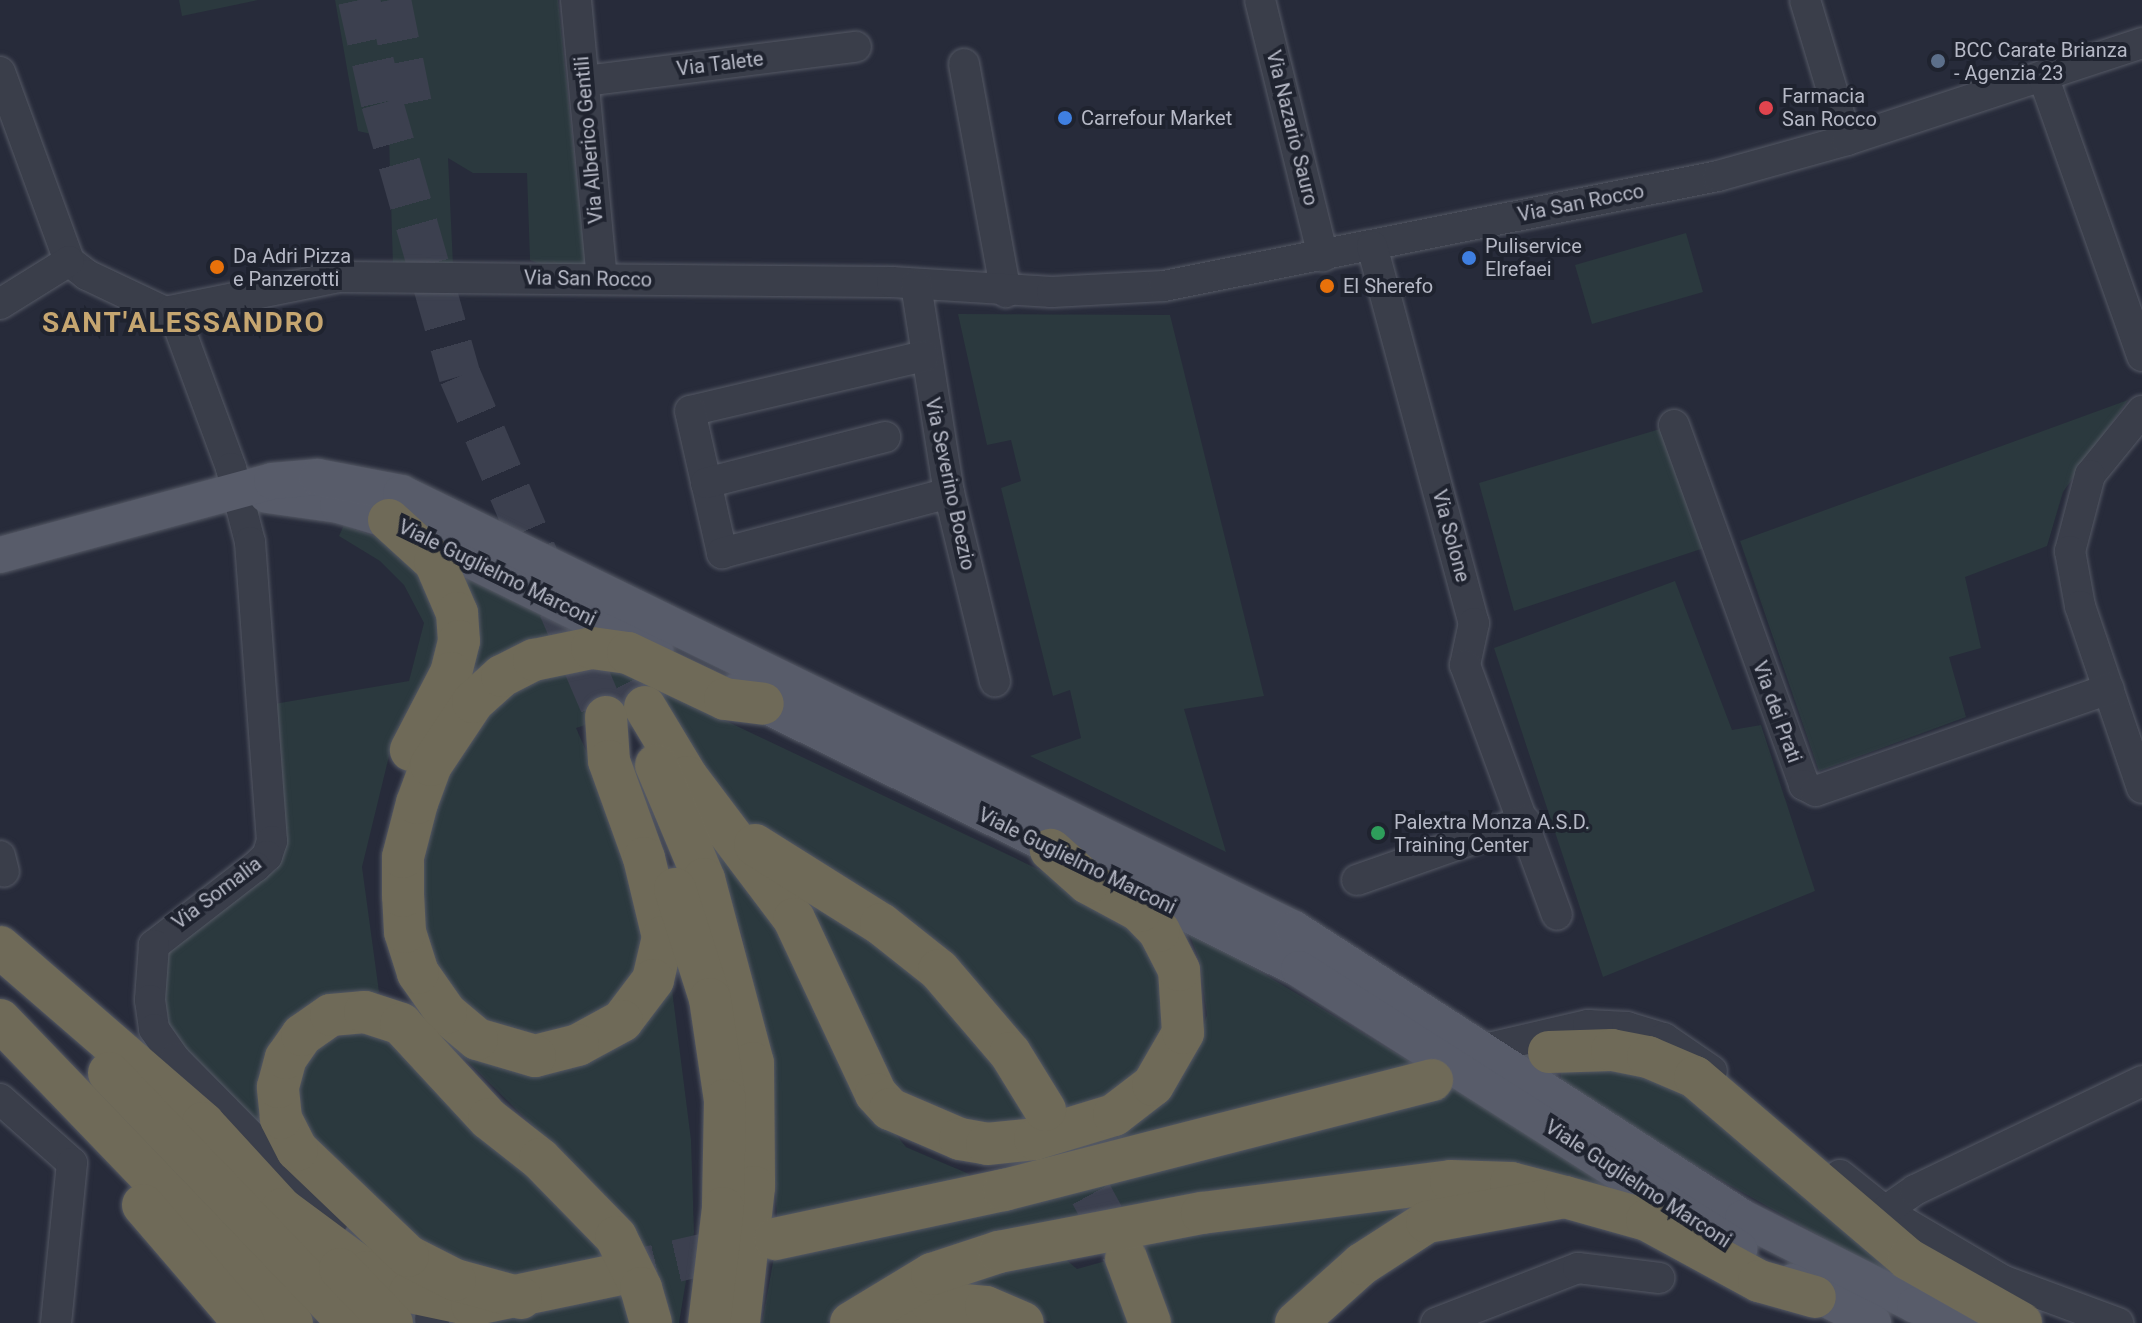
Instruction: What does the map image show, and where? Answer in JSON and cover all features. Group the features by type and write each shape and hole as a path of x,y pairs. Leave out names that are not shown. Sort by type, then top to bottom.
{"highway":[{"path":"389,520 435,562 450,588 459,641 451,673 388,803 377,853 377,901 386,956 399,993 424,1028 496,1103 540,1159 616,1237 641,1288 651,1323"},
{"path":"628,712 609,761 644,858 663,937 653,980 622,1021 578,1045 535,1056 477,1039 446,1013 418,973 405,932 403,896 403,857 417,803 431,765 473,702 502,676 534,660 592,648 628,653 725,699 763,704"},
{"path":"628,712 765,875 794,919 865,1078 890,1109 953,1156 990,1172 1041,1179"},
{"path":"628,712 677,895 710,999 725,1100 722,1222 709,1323"},
{"path":"628,712 704,879 753,1063 754,1187 739,1323"},
{"path":"712,814 810,883 881,924 929,962 1010,1053 1045,1110"},
{"path":"890,1109 960,1139 987,1144 1035,1139 1114,1115 1153,1085 1169,1066 1183,1033 1185,1007 1171,950 1140,911 1088,883 1051,850"},
{"path":"0,947 203,1123 282,1209 418,1322"},
{"path":"0,959 349,1323"},
{"path":"521,1298 455,1280 408,1256 297,1150 281,1118 278,1087 286,1058 302,1035 331,1015 365,1012 401,1024 489,1119 540,1159"},
{"path":"0,1020 292,1323"},
{"path":"0,1036 244,1323"},
{"path":"1549,1052 1612,1050 1648,1057 1695,1077 1908,1259 2021,1323"},
{"path":"775,1239 1041,1179 1432,1080"},
{"path":"855,1320 932,1274 999,1252 1202,1213 1451,1181 1511,1183 1647,1220 1759,1281 1815,1297"},
{"path":"1296,1323 1362,1264 1427,1222 1565,1197"},
{"path":"282,1209 367,1272 410,1292 472,1305 521,1298 615,1275"},
{"path":"1126,1258 1150,1323"},
{"path":"855,1320 931,1302 986,1307 1023,1323"}],"main road":[{"name":"Viale Guglielmo Marconi","path":"0,555 238,491 318,477 401,493 1294,929 1743,1218 1915,1305 1979,1323"},
{"name":"Viale Guglielmo Marconi","path":"238,491 338,505 389,520 1051,850 1299,969 1815,1297 1873,1323"}],"street":[{"name":"Via Alberico Gentili","path":"576,0 602,279"},
{"name":"Via Nazario Sauro","path":"1260,0 1323,256"},
{"path":"1805,0 1847,140"},
{"name":"Via San Rocco","path":"173,311 338,277 916,285 1006,292 1156,287 1718,176 1847,140 2142,43"},
{"name":"Via Talete","path":"585,81 856,47"},
{"path":"964,64 1006,292"},
{"path":"0,72 69,261 156,311 173,311"},
{"path":"2043,76 2142,356"},
{"name":"Via Solone","path":"1372,246 1474,623 1465,665 1525,821 1557,915"},
{"path":"0,304 69,261"},
{"name":"Via Severino Boezio","path":"916,285 924,356 949,493 995,681"},
{"name":"Via Somalia","path":"173,311 238,491 250,542 272,841 267,856 255,867 161,935 151,955 150,1000 154,1029 175,1059 334,1220"},
{"path":"924,356 690,411 722,553 949,493"},
{"path":"2142,411 2090,475 2072,536 2074,588 2142,788"},
{"name":"Via dei Prati","path":"1674,425 1804,785 1816,791 2109,689"},
{"path":"706,483 885,437"},
{"path":"1357,880 1525,821"},
{"path":"1484,1049 1588,1025 1627,1027 1664,1038 1885,1211 2002,1280 2118,1323"},
{"path":"1885,1211 1915,1190 2142,1081"},
{"path":"0,1099 72,1163 56,1323"},
{"path":"1436,1323 1578,1268 1659,1278"}],"shaded area":[{"path":"179,0 258,0 182,16"},
{"path":"335,0 558,0 586,269 561,272 530,260 527,173 473,173 448,158 453,265 393,266 389,138 358,131"},
{"path":"1686,233 1703,292 1592,324 1575,265"},
{"path":"958,314 1170,315 1264,696 1184,709 1226,852 1030,756 1081,738 1070,690 1053,696 1001,488 1021,481 1011,440 987,445"},
{"path":"2128,400 2063,492 2047,546 1965,577 1981,648 1949,657 1966,717 1819,771 1740,541"},
{"path":"1660,429 1704,548 1514,611 1479,483"},
{"path":"344,525 382,539 432,584 449,624 423,700 390,752 362,867 379,992 310,1015 268,1139 172,1045 160,968 172,942 277,869 274,704 409,681 424,623 404,585 380,561 339,536"},
{"path":"442,560 600,640 544,638 479,684 445,727 420,771 397,850 396,910 404,958 429,1010 464,1044 509,1062 552,1064 606,1043 670,974 691,1140 694,1233 679,1323 664,1323 628,1231 597,1189 444,1038 413,1000 395,960 385,899 391,837 413,770 465,677 467,619"},
{"path":"1675,581 1732,730 1761,725 1815,891 1603,977 1494,648"},
{"path":"602,662 1061,880 1117,912 1158,952 1173,1027 1132,1093 1065,1114 993,1006 719,804 662,700 576,728 653,903 654,944 623,998 584,1023 541,1035 496,1031 468,1010 442,979 426,937 420,899 428,833 446,767 475,719 539,673"},
{"path":"707,826 773,916 848,1076 906,1147 969,1174 968,1189 777,1218 768,1055 742,936"},
{"path":"799,891 837,912 954,1010 1037,1121 1000,1127 963,1121 898,1091"},
{"path":"1187,928 1416,1065 1029,1166 1032,1154 1194,1054 1207,1015 1199,959"},
{"path":"351,1032 382,1033 622,1265 553,1281 442,1262 327,1161 295,1110 308,1049"},
{"path":"1561,1063 1625,1063 1680,1087 1918,1292 1633,1130 1561,1079"},
{"path":"1454,1088 1624,1189 1385,1170 835,1315 827,1323 762,1323 774,1257"},
{"path":"1444,1194 1328,1267 1279,1323 1160,1323 1136,1238"},
{"path":"1063,1257 1077,1269 1113,1259 1127,1323 1051,1323 1000,1296 942,1287"},
{"path":"633,1285 643,1323 403,1323 381,1292"}],"tunnel":[{"path":"359,0 382,103 460,376 606,717"},
{"path":"390,0 411,105"},
{"path":"602,625 645,707"},
{"path":"1061,1139 1126,1258"},
{"path":"615,1275 750,1244"}],"place":[{"name":"BCC Carate Brianza - Agenzia 23","path":"1938,61"},
{"name":"Farmacia San Rocco","path":"1766,108"},
{"name":"Carrefour Market","path":"1065,118"},
{"name":"Puliservice Elrefaei","path":"1469,258"},
{"name":"Da Adri Pizza e Panzerotti","path":"217,267"},
{"name":"El Sherefo","path":"1327,286"},
{"name":"Palextra Monza A.S.D. Training Center","path":"1378,833"}],"district":[{"name":"SANT'ALESSANDRO","path":"184,323"}]}
